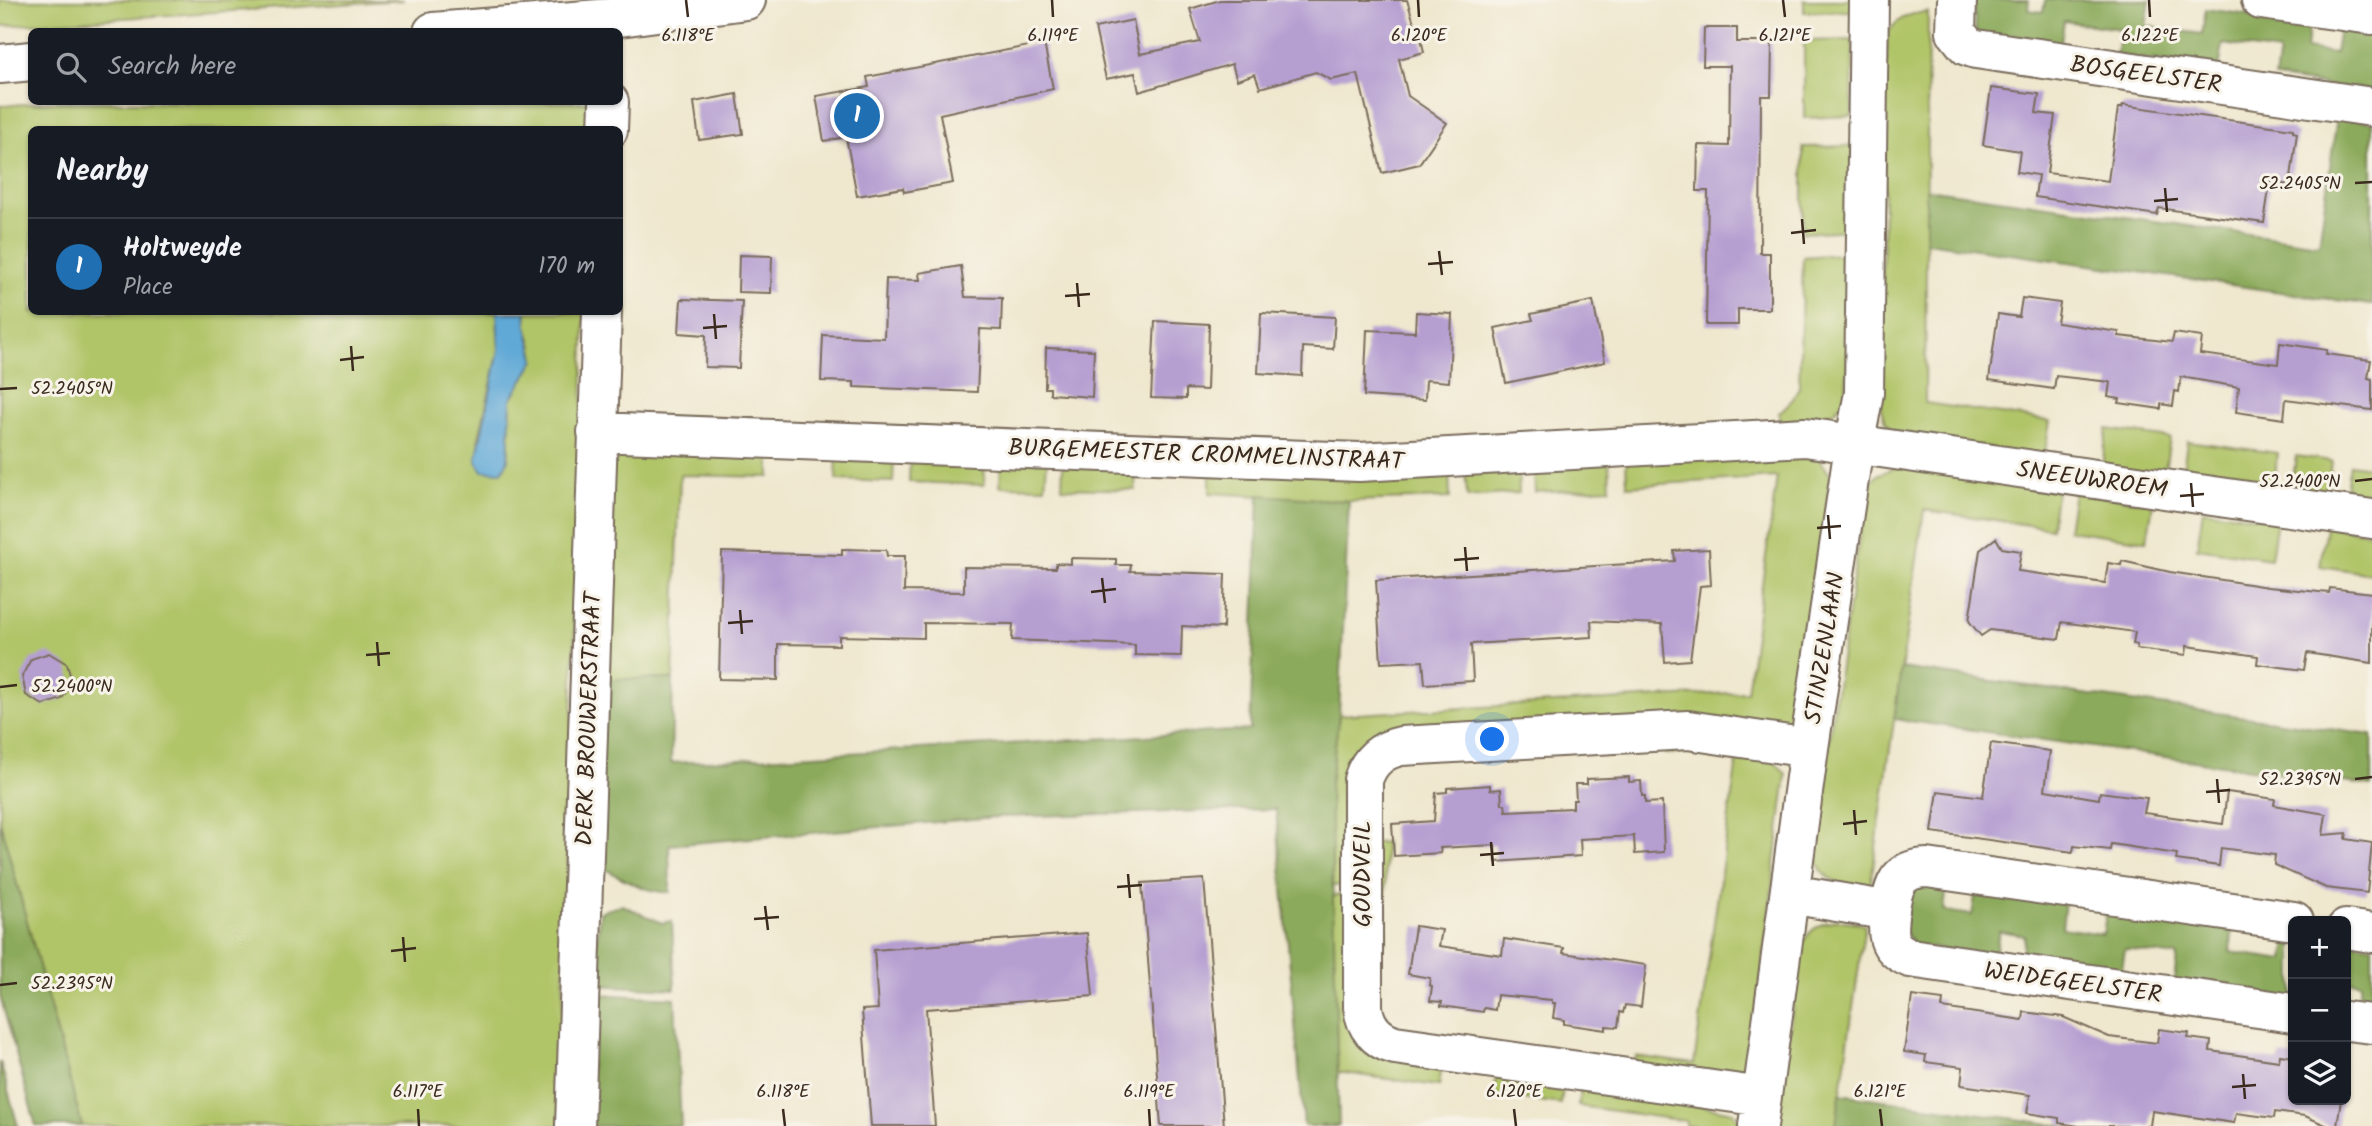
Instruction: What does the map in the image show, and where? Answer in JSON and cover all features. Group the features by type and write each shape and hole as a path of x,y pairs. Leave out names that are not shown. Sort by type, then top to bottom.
{"street":[{"path":"481,28 612,17 746,0"},
{"name":"STINZENLAAN","path":"1760,1112 1809,748 1864,393 1869,0"},
{"path":"2261,0 2372,15"},
{"name":"BOSGEELSTER","path":"1952,1 1956,32 1967,46 1976,49 2372,107"},
{"path":"0,64 28,61"},
{"path":"608,126 609,105"},
{"name":"DERK BROUWERSTRAAT","path":"575,1126 602,315"},
{"name":"BURGEMEESTER CROMMELINSTRAAT","path":"597,432 1338,462 1414,460 1787,437 1818,438 1854,446"},
{"name":"SNEEUWROEM","path":"1854,446 2372,519"},
{"name":"GOUDVEIL","path":"1760,1112 1395,1045 1377,1036 1366,1020 1363,1007 1363,780 1369,766 1379,755 1385,750 1401,746 1688,730 1809,748"},
{"name":"WEIDEGEELSTER","path":"2288,920 1916,868 1898,880 1893,890 1887,930 1894,948 1910,958 2288,1012"},
{"path":"1790,894 1890,911"},
{"path":"2351,930 2372,933"},
{"path":"2351,1022 2372,1024"}],"green space":[{"path":"0,0 404,0 0,26"},
{"path":"1804,0 1854,0 1854,11 1804,12"},
{"path":"1973,0 2029,0 2028,10 2043,12 2045,0 2150,0 2146,26 2202,34 2206,9 2309,23 2306,49 2335,53 2339,27 2372,32 2372,91 2275,78 2279,52 2223,44 2219,69 2116,55 2120,29 2064,21 2060,48 1976,33"},
{"path":"1928,12 1925,403 2050,421 2044,458 1892,431 1885,422 1880,405 1887,34 1904,17"},
{"path":"1853,40 1852,116 1804,118 1804,41"},
{"path":"28,104 592,105 591,126 28,126 28,315 497,315 499,350 478,441 508,460 511,399 535,360 525,322 526,315 585,315 559,1126 82,1126 0,821 0,106"},
{"path":"2337,117 2372,122 2372,305 1926,242 1926,189 2319,244"},
{"path":"1853,146 1851,230 1803,233 1803,147"},
{"path":"1851,253 1846,399 1824,418 1779,424 1779,413 1793,399 1799,387 1803,257"},
{"path":"2107,429 2170,438 2164,476 2102,467"},
{"path":"2187,441 2278,453 2273,491 2182,478"},
{"path":"650,446 770,452 770,477 680,475 673,679 604,679 612,454"},
{"path":"1796,450 1818,457 1831,476 1797,711 1789,719 1774,726 1387,737 1350,885 1331,886 1330,785 1339,715 1747,692 1777,477 1627,486 1626,460"},
{"path":"837,454 894,456 893,482 836,480"},
{"path":"2296,456 2332,461 2327,499 2291,494"},
{"path":"910,457 985,460 984,485 909,482"},
{"path":"1001,460 1047,462 1045,487 1000,486"},
{"path":"1609,461 1610,488 1535,492 1534,465"},
{"path":"1063,462 1136,466 1135,490 1062,488"},
{"path":"2350,464 2372,467 2372,505 2344,501"},
{"path":"1518,467 1519,493 1467,497 1465,470"},
{"path":"1897,467 2057,489 2051,528 1924,510 1870,889 1829,878 1818,864 1814,839 1867,486 1879,474"},
{"path":"1210,468 1449,471 1450,498 1349,501 1210,493"},
{"path":"2074,491 2153,503 2147,541 2068,530"},
{"path":"1259,495 1349,501 1339,715 1330,785 1339,1126 1304,1126 1276,809 996,817 669,845 670,892 642,887 598,865 604,679 673,679 671,763 1250,730"},
{"path":"2203,510 2277,520 2271,559 2197,548"},
{"path":"2326,526 2372,533 2372,574 2320,566"},
{"path":"1901,668 2372,735 2372,786 1894,719"},
{"path":"1664,744 1774,760 1786,774 1751,1061 1739,1075 1634,1066 1636,1056 1694,1064 1737,760 1688,753 1665,754"},
{"path":"0,821 82,1126 36,1126 0,996"},
{"path":"1385,842 1386,942 1375,941 1375,843"},
{"path":"1912,885 1947,885 1944,911 1972,915 1976,889 2065,902 2062,928 2103,934 2107,908 2233,926 2230,952 2284,960 2288,934 2288,998 2174,982 2177,956 2125,949 2121,975 2021,960 2025,935 1999,931 1995,957 1914,945 1902,926"},
{"path":"1349,894 1351,1008 1442,1065 1439,1086 1338,1072 1331,896"},
{"path":"622,905 662,923 672,921 675,989 593,985 600,912"},
{"path":"1838,920 1865,924 1836,1126 1775,1126 1802,944 1817,927"},
{"path":"2351,943 2372,946 2372,1011 2357,1008 2361,983 2351,981"},
{"path":"593,994 675,998 681,1126 589,1126"},
{"path":"0,1062 18,1126 0,1126"},
{"path":"1497,1072 1564,1082 1561,1104 1494,1095"},
{"path":"1582,1084 1733,1112 1742,1126 1686,1126 1686,1121 1578,1106"},
{"path":"1840,1094 2066,1126 1836,1126"}],"water":[{"path":"497,315 526,315 535,360 511,399 508,460 502,472 483,471 476,460 499,350"}],"building":[{"path":"1220,0 1407,0 1415,26 1418,25 1424,52 1399,59 1408,96 1447,123 1419,164 1382,173 1358,74 1331,80 1316,72 1260,88 1255,74 1237,80 1232,64 1139,92 1135,73 1106,79 1095,28 1133,20 1140,54 1200,42 1190,9"},
{"path":"1704,28 1737,28 1737,42 1772,42 1771,96 1761,96 1760,253 1770,253 1770,309 1738,309 1738,325 1706,325 1708,191 1697,191 1698,145 1729,146 1730,66 1703,66"},
{"path":"1044,43 1053,89 940,114 953,183 904,192 903,188 857,196 846,137 824,141 816,96 869,87 867,77"},
{"path":"1991,88 2039,94 2036,113 2055,115 2047,173 2108,181 2118,108 2123,105 2293,129 2293,132 2297,133 2290,185 2270,182 2264,223 2159,208 2157,215 2035,197 2038,175 2017,172 2020,151 1983,145"},
{"path":"737,94 743,134 699,140 694,102"},
{"path":"739,255 772,256 771,293 738,292"},
{"path":"961,266 965,297 1002,298 1001,330 980,329 977,392 854,387 854,382 821,381 823,335 884,338 886,279 920,280 919,273"},
{"path":"2022,298 2060,303 2057,323 2119,332 2119,336 2172,342 2174,333 2202,337 2200,354 2278,364 2280,343 2327,350 2326,354 2371,360 2368,378 2372,379 2372,410 2286,399 2284,419 2236,412 2239,387 2181,377 2173,406 2161,404 2161,409 2119,403 2120,399 2108,397 2110,382 2056,376 2054,389 1989,380 1998,314 2019,317"},
{"path":"681,299 742,301 739,368 705,367 706,335 679,333"},
{"path":"1593,301 1605,362 1506,383 1495,328 1533,320 1531,314"},
{"path":"1416,312 1452,314 1449,382 1426,380 1425,400 1364,396 1367,330 1415,332"},
{"path":"1261,313 1335,317 1333,349 1303,347 1302,376 1258,373"},
{"path":"1155,321 1209,324 1207,390 1186,389 1186,399 1151,398"},
{"path":"1046,348 1094,350 1092,397 1050,394 1050,388 1045,388"},
{"path":"1996,538 2002,548 2021,551 2018,571 2105,583 2108,563 2121,565 2122,561 2170,572 2268,587 2329,593 2330,588 2372,593 2372,663 2307,653 2304,670 2257,664 2258,656 2187,646 2186,655 2137,649 2137,645 2133,644 2135,632 2062,622 2059,639 1990,630 1981,636 1969,621 1980,550"},
{"path":"842,549 886,550 887,556 905,556 904,591 964,592 964,567 1056,568 1056,563 1071,564 1071,558 1116,559 1116,565 1131,565 1130,571 1225,574 1223,628 1182,626 1181,656 1135,655 1135,645 1012,640 1013,624 924,623 924,638 839,636 839,645 778,644 778,680 719,679 722,552 842,555"},
{"path":"1709,549 1711,585 1700,586 1690,660 1665,662 1662,624 1591,621 1592,637 1471,644 1473,681 1425,684 1423,661 1381,663 1376,580 1675,561 1674,551"},
{"path":"49,653 67,664 72,682 62,699 43,705 26,695 22,676 31,659"},
{"path":"1991,743 2050,751 2045,790 2099,799 2100,792 2147,798 2144,813 2223,824 2227,792 2275,799 2274,805 2326,814 2323,835 2347,833 2346,839 2372,843 2367,893 2326,888 2274,865 2275,855 2221,848 2219,866 2176,860 2177,854 2111,844 2110,850 2074,846 2073,852 1932,832 1938,791 1983,797"},
{"path":"1629,777 1629,782 1641,781 1645,803 1662,802 1664,852 1635,854 1634,836 1580,839 1581,856 1496,862 1495,845 1440,848 1441,853 1394,856 1392,824 1434,821 1436,793 1447,792 1447,788 1490,785 1490,790 1501,789 1502,804 1505,804 1506,811 1573,808 1573,800 1576,800 1575,784 1587,784 1587,779"},
{"path":"1204,879 1224,1126 1161,1126 1142,883"},
{"path":"1415,926 1442,930 1439,946 1502,955 1504,939 1564,948 1563,953 1646,965 1641,1007 1625,1005 1623,1013 1620,1012 1618,1027 1606,1026 1606,1030 1564,1024 1564,1020 1553,1018 1555,1003 1552,1003 1552,1000 1497,995 1495,1010 1484,1008 1483,1012 1441,1006 1442,1002 1430,1001 1430,978 1408,974"},
{"path":"1087,933 1093,996 926,1009 935,1126 871,1126 862,1010 878,1009 874,950"},
{"path":"1912,996 1943,1000 1942,1008 2023,1020 2024,1012 2063,1017 2109,1037 2157,1043 2159,1029 2189,1033 2188,1038 2211,1041 2210,1051 2279,1061 2280,1055 2288,1056 2288,1105 2340,1105 2337,1126 2328,1126 2305,1116 2275,1112 2274,1118 2236,1113 2234,1123 2152,1111 2150,1126 2079,1126 2059,1123 2059,1118 2027,1113 2030,1095 1961,1085 1963,1067 1925,1062 1926,1055 1904,1052"}],"place":[{"name":"Holtweyde","path":"857,116"}]}
